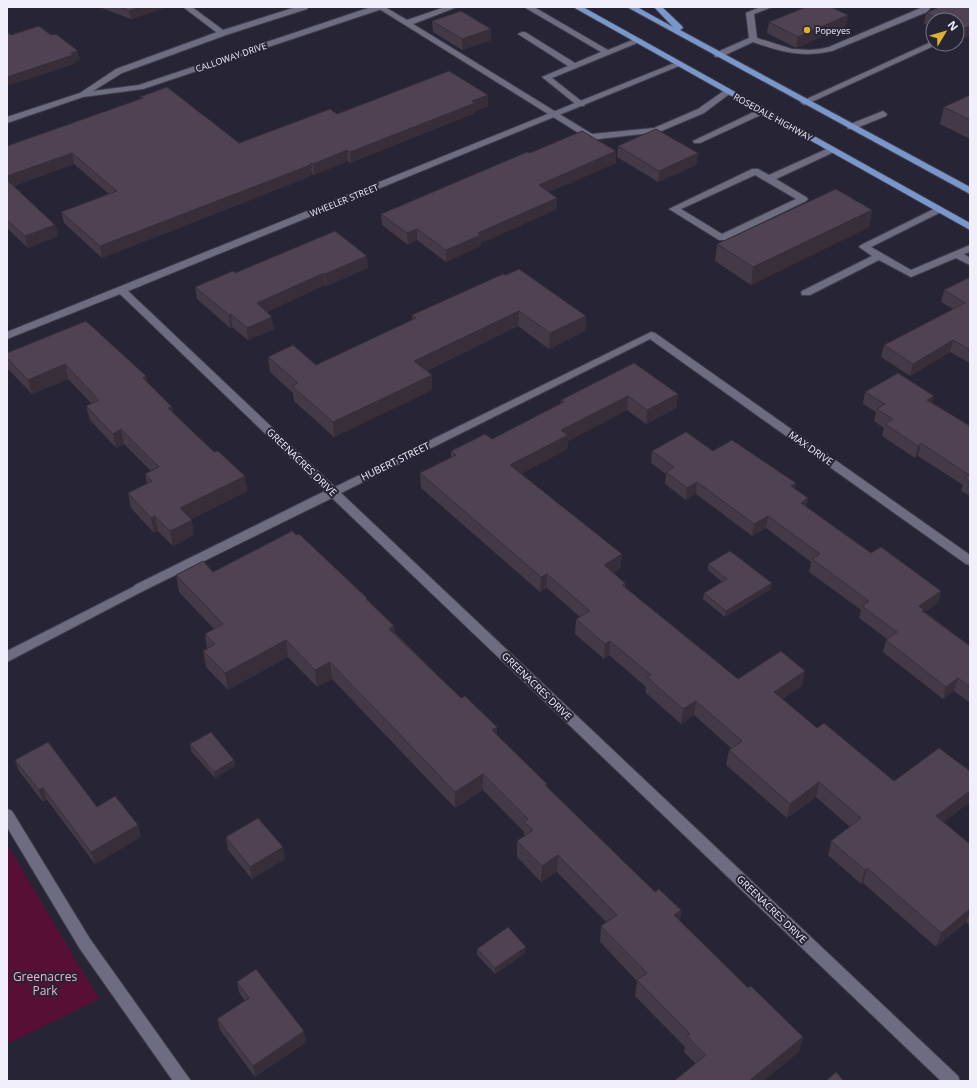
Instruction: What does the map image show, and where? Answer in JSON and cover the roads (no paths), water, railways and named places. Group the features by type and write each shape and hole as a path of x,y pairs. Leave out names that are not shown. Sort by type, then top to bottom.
{"main road":[{"name":"ROSEDALE HIGHWAY","path":"577,7 970,227"},
{"path":"631,7 970,191"},
{"path":"658,7 673,24 714,52"}],"street":[{"path":"187,7 223,34"},
{"name":"CALLOWAY DRIVE","path":"82,95 119,70 304,7"},
{"path":"379,7 590,137 656,130 701,111 728,92"},
{"name":"CALLOWAY DRIVE","path":"7,120 82,95 140,87 379,7"},
{"path":"407,23 453,7"},
{"path":"528,7 608,53"},
{"path":"753,39 748,11 768,7"},
{"path":"714,52 753,39 787,51 803,54 816,53 832,49 924,10 927,7"},
{"path":"522,34 574,66"},
{"path":"581,104 546,77 638,41"},
{"path":"804,102 925,48"},
{"name":"WHEELER STREET","path":"7,336 680,64"},
{"path":"697,140 762,111"},
{"path":"851,127 883,114"},
{"path":"769,179 831,150"},
{"path":"755,171 769,179 803,199 722,238 674,209 755,171"},
{"path":"938,210 864,247 911,274 970,248"},
{"path":"957,254 970,262"},
{"path":"806,293 879,256"},
{"name":"GREENACRES DRIVE","path":"121,290 952,1081"},
{"name":"HUBERT STREET","path":"7,657 139,588 651,335"},
{"name":"MAX DRIVE","path":"651,335 970,561"},
{"path":"7,815 85,944 184,1081"}],"place":[{"name":"Popeyes","path":"807,30"}],"park label":[{"name":"Greenacres Park","path":"45,983"}]}
